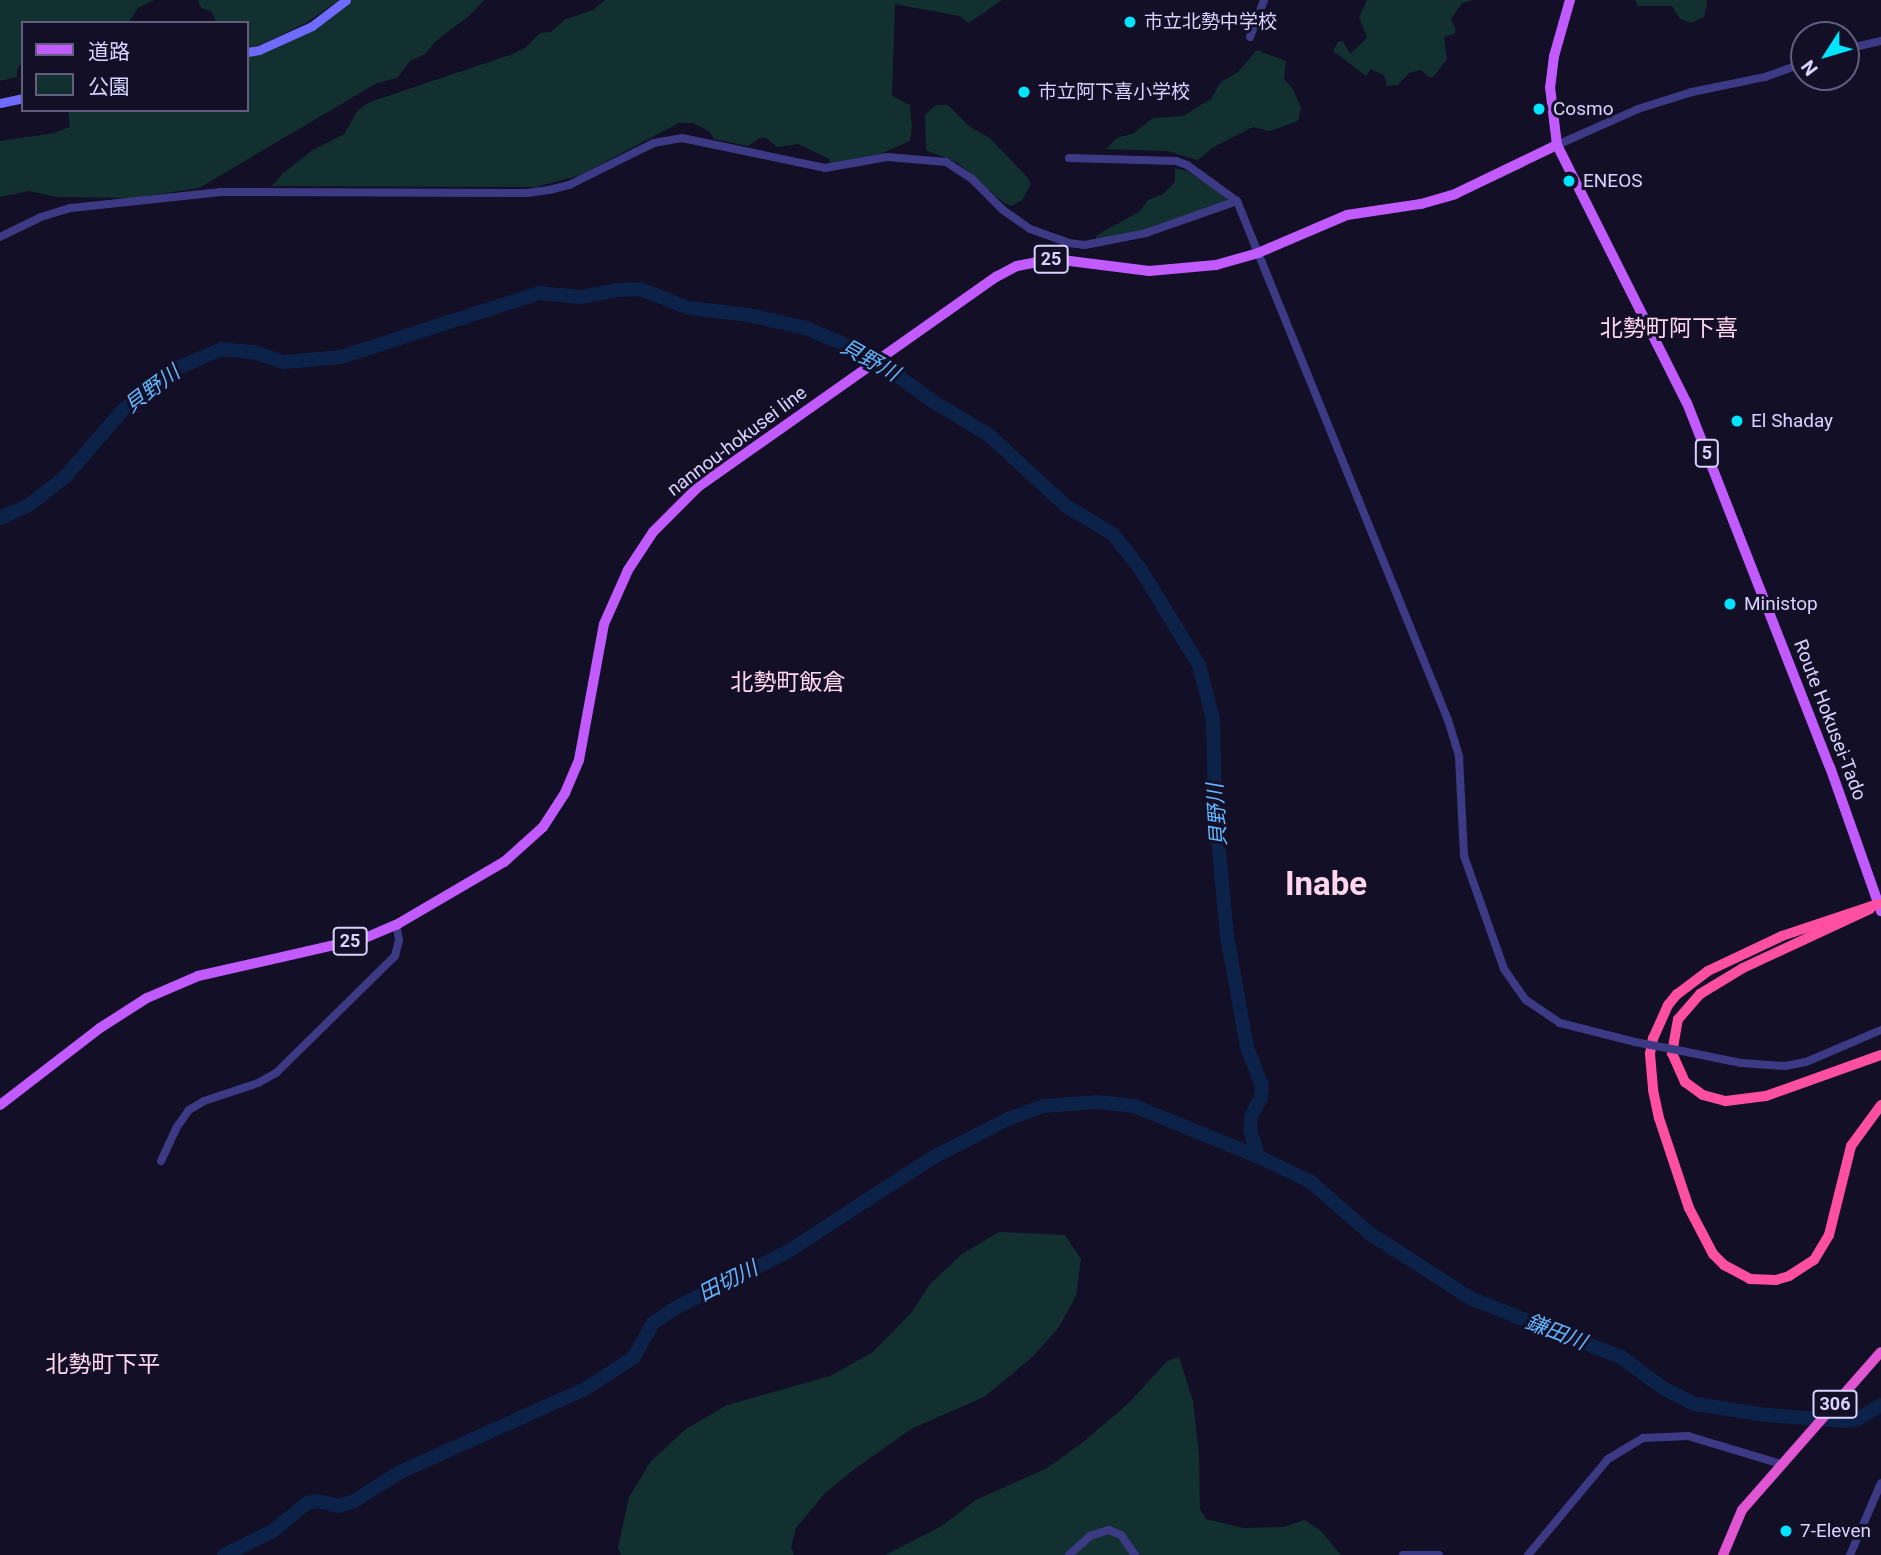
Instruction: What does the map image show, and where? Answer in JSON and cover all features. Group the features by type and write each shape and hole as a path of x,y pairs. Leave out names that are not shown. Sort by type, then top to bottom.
{"highway":[{"path":"1880,907 1743,968 1700,994 1678,1019 1672,1053 1685,1083 1703,1096 1726,1101 1751,1100 1778,1093 1881,1055"},
{"path":"1880,907 1782,936 1708,971 1677,994 1668,1006 1653,1038 1650,1054 1653,1090 1661,1128 1689,1208 1713,1254 1724,1265 1750,1279 1776,1280 1789,1276 1814,1260 1829,1235 1851,1146 1881,1105"},
{"name":"306","path":"1723,1555 1742,1510 1879,1354"}],"main road":[{"path":"248,52 259,50 312,26 346,0"},
{"name":"Route Hokusei-Tado","path":"1570,0 1554,56 1550,87 1556,145 1687,403 1826,755 1880,907"},
{"path":"0,103 21,98"},
{"name":"nannou-hokusei line","path":"0,1105 100,1028 147,998 198,976 365,938 396,925 504,862 543,827 565,793 579,760 599,643 610,607 628,570 653,532 698,487 996,277 1029,263 1065,259 1132,270 1181,270 1216,265 1258,253 1347,215 1421,204 1455,194 1556,145"}],"street":[{"path":"1250,37 1264,0"},
{"path":"1860,46 1881,41"},
{"path":"1556,145 1638,109 1692,92 1765,77 1790,68"},
{"path":"0,237 41,217 71,208 221,192 527,193 549,190 569,185 654,142 682,138 825,169 887,157 946,162 971,177 1003,210 1030,229 1069,243 1085,245 1146,233 1237,201"},
{"path":"1069,158 1176,161 1187,165 1237,201 1448,720 1460,757 1464,856 1504,968 1526,1000 1541,1013 1578,1030 1741,1063 1785,1066 1806,1062 1881,1030"},
{"path":"161,1161 177,1127 189,1110 204,1101 258,1083 276,1073 395,956 399,940 396,925"},
{"path":"1528,1555 1608,1459 1643,1437 1688,1436 1781,1464"},
{"path":"1850,1555 1880,1484"},
{"path":"1069,1555 1090,1536 1109,1530 1121,1535 1135,1555"},
{"path":"1403,1555 1439,1555"}],"green space":[{"path":"0,0 154,0 138,8 129,21 21,21 21,64 17,69 17,77 0,81"},
{"path":"198,0 339,0 306,23 263,44 248,48 248,21 216,21 211,11 201,8"},
{"path":"353,0 484,0 469,16 437,40 425,54 410,61 397,78 377,83 199,188 134,198 57,197 29,191 0,197 0,141 54,133 70,127 68,112 248,112 248,56 315,27"},
{"path":"605,0 1002,0 969,23 959,16 895,4 892,96 910,105 912,127 910,141 880,154 830,163 829,159 798,144 777,147 766,138 760,138 748,146 714,139 710,132 693,123 679,123 580,175 536,187 272,186 283,173 313,150 344,134 358,110 370,102 513,54 525,48 540,33 551,32 566,19 593,10"},
{"path":"1367,0 1473,0 1462,3 1451,19 1456,30 1454,34 1444,37 1447,59 1434,76 1430,78 1421,70 1409,73 1398,85 1387,86 1384,75 1371,69 1366,76 1333,51 1338,42 1343,41 1350,54 1367,38 1359,17"},
{"path":"1635,0 1707,0 1707,3 1704,17 1691,23 1680,19 1672,6 1638,6"},
{"path":"1257,50 1286,61 1284,79 1293,89 1301,108 1298,121 1270,131 1253,127 1212,148 1198,160 1167,151 1106,149 1117,138 1134,133 1153,118 1183,116 1211,99 1221,82 1238,72"},
{"path":"936,105 948,105 970,127 990,138 1027,177 1031,184 1022,200 1011,206 1004,203 958,163 926,150 925,115"},
{"path":"1175,168 1187,171 1228,198 1227,201 1144,230 1096,240 1096,236 1139,212 1148,200 1163,194 1175,182"},
{"path":"999,1232 1065,1235 1081,1259 1076,1296 1057,1330 1030,1359 984,1397 913,1428 825,1493 796,1528 791,1547 794,1555 621,1555 618,1548 629,1497 651,1461 686,1429 727,1405 830,1376 873,1352 912,1312 930,1284 962,1254"},
{"path":"1179,1357 1193,1401 1199,1453 1200,1509 1206,1519 1243,1528 1284,1527 1305,1520 1321,1531 1341,1555 885,1555 940,1527 976,1500 1047,1468 1082,1443 1129,1403 1167,1361"}],"waterway":[{"name":"貝野川","path":"0,518 29,505 65,477 122,411 168,372 222,349 253,352 284,362 341,357 539,293 581,297 616,290 640,289 689,308 749,315 806,328 867,354 934,402 989,435 1066,506 1113,534 1141,570 1199,665 1213,719 1215,807 1227,936 1247,1047 1262,1086 1261,1097 1251,1117 1250,1130 1259,1157"},
{"name":"田切川","path":"224,1555 273,1531 307,1503 318,1501 338,1506 354,1501 400,1472 585,1389 634,1357 653,1323 675,1308 787,1252 932,1158 1008,1119 1044,1106 1097,1102 1134,1106 1259,1157 1311,1182 1369,1233 1472,1299 1621,1357 1663,1388 1695,1404 1766,1415 1848,1421 1858,1419 1881,1405"}],"place":[{"name":"市立北勢中学校","path":"1130,22"},
{"name":"市立阿下喜小学校","path":"1024,92"},
{"name":"Cosmo","path":"1539,109"},
{"name":"ENEOS","path":"1569,181"},
{"name":"El Shaday","path":"1737,421"},
{"name":"Ministop","path":"1730,604"},
{"name":"7-Eleven","path":"1786,1531"}],"district":[{"name":"北勢町阿下喜","path":"1669,329"},
{"name":"北勢町飯倉","path":"788,683"},
{"name":"Inabe","path":"1326,884"},
{"name":"北勢町下平","path":"103,1365"}],"water label":[{"name":"鎌田川","path":"1556,1332"}]}
